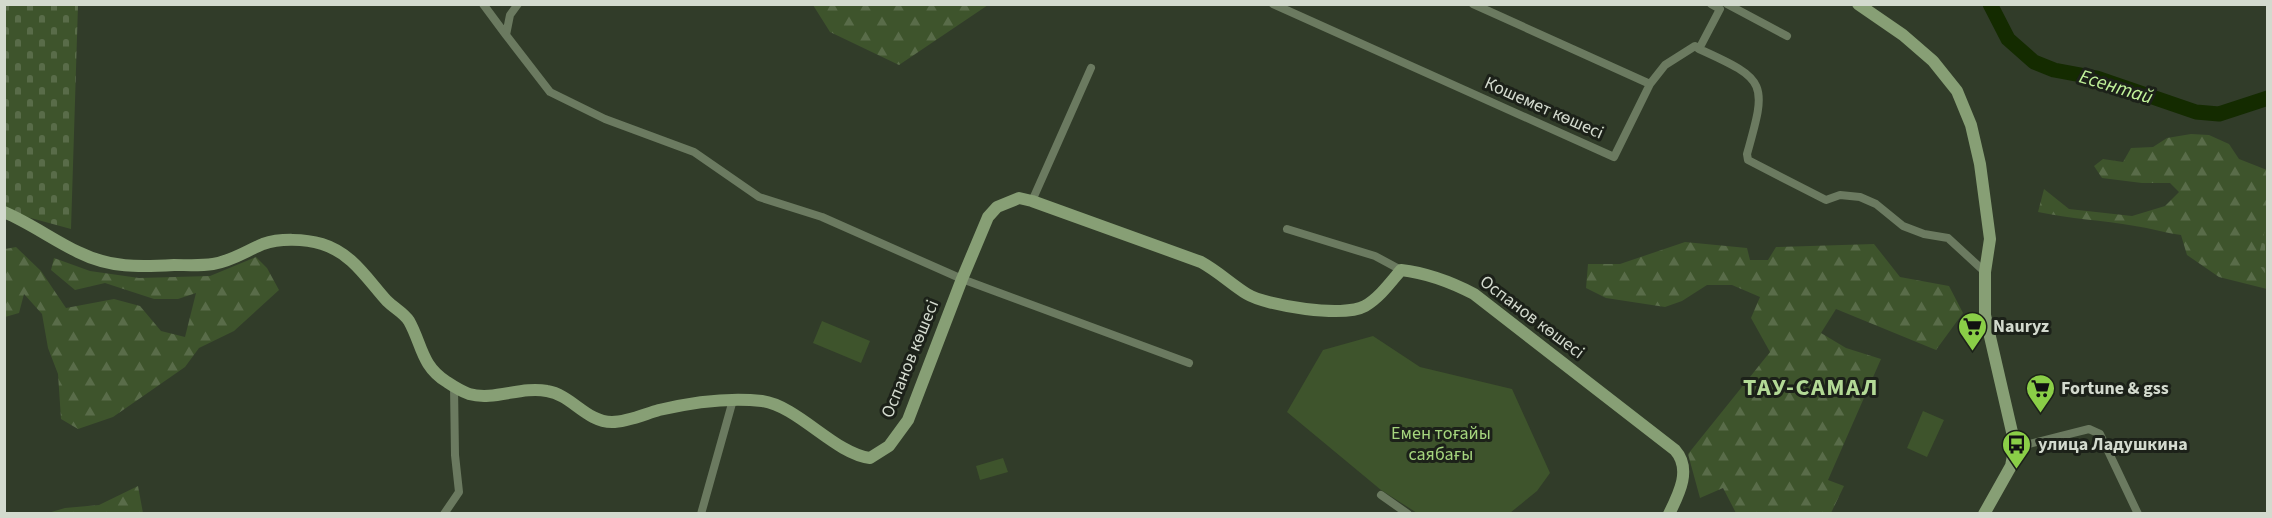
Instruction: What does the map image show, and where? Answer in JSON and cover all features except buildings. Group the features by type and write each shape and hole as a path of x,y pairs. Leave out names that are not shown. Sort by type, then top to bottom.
{"street":[{"path":"483,4 550,92 605,119 694,152 759,197 822,217 962,279 1189,363"},
{"path":"506,35 510,15 518,4"},
{"name":"Кошемет көшесі","path":"1273,4 1614,157 1650,84 1665,65 1695,46 1699,49"},
{"path":"1473,4 1650,84"},
{"path":"1711,4 1723,7 1787,36"},
{"path":"1858,4 1903,35 1933,61 1958,91 1971,125 1980,164 1990,239 1985,272 1985,315 2014,432 2015,445 2011,466 1984,513"},
{"path":"1723,7 1699,49 1730,63 1752,77 1759,90 1760,109 1747,154 1748,160 1753,165 1826,200 1840,195 1860,197 1876,204 1903,226 1924,234 1948,238 1985,272"},
{"path":"1032,201 1092,68"},
{"name":"Оспанов көшесі","path":"4,212 79,253 107,264 130,267 212,264 232,259 266,243 289,240 319,243 351,260 387,301 407,318 423,357 434,373 469,394 501,395 531,390 549,391 573,403 595,420 613,422 680,405 719,399 764,401 782,408 851,451 870,458 888,446 908,420 988,217 997,207 1019,198 1201,262 1249,295 1287,308 1343,310 1364,307 1378,297 1401,270 1434,277 1474,294 1675,450 1682,460 1682,484 1678,499 1670,513"},
{"path":"1287,229 1375,256 1401,270"},
{"path":"444,513 459,492 455,455 454,386"},
{"path":"701,513 734,400"},
{"path":"2015,445 2021,446 2089,429 2100,434 2138,513"},
{"path":"1381,495 1408,513"}],"green space":[{"path":"4,5 78,5 71,229 5,211"},
{"path":"813,5 988,5 899,65 830,32"},
{"path":"2191,134 2209,135 2229,144 2239,159 2267,170 2267,289 2219,277 2187,255 2181,235 2038,212 2044,189 2069,209 2132,216 2165,206 2179,192 2170,183 2142,183 2102,178 2094,166 2103,159 2123,162 2131,148 2153,147 2167,138"},
{"path":"2267,222 2267,276 2257,262"},
{"path":"1685,242 1747,248 1750,260 1768,260 1776,247 1874,244 1900,277 1949,286 1963,313 1936,350 1836,309 1821,333 1846,348 1881,359 1828,480 1844,486 1831,513 1736,513 1723,488 1700,498 1688,454 1770,352 1751,318 1760,297 1732,285 1707,285 1682,301 1665,307 1606,298 1586,288 1588,264 1620,264"},
{"path":"16,247 41,271 66,308 114,299 140,306 161,331 185,337 196,293 178,299 154,299 105,283 75,290 51,270 54,258 90,271 139,278 210,276 256,257 267,268 279,290 234,331 199,348 185,367 113,417 78,429 61,419 58,374 48,348 42,314 24,294 19,313 5,317 5,249"},
{"path":"822,321 870,341 861,363 813,343"},
{"name":"Емен тоғайы саябағы","path":"1373,336 1420,367 1512,389 1550,473 1537,491 1510,513 1417,513 1381,490 1287,412 1323,350"},
{"path":"1923,411 1944,420 1927,457 1907,448"},
{"path":"1003,458 1008,472 980,480 976,466"},
{"path":"138,486 143,513 48,513 65,508 99,505"}],"waterway":[{"name":"Есентай","path":"1990,4 2008,39 2034,62 2054,70 2097,78 2196,112 2219,114 2268,98"}],"place":[{"name":"Nauryz","path":"1972,352"},
{"name":"Fortune & gss","path":"2040,414"},
{"name":"улица Ладушкина","path":"2017,470"}],"district":[{"name":"ТАУ-САМАЛ","path":"1811,387"}]}
